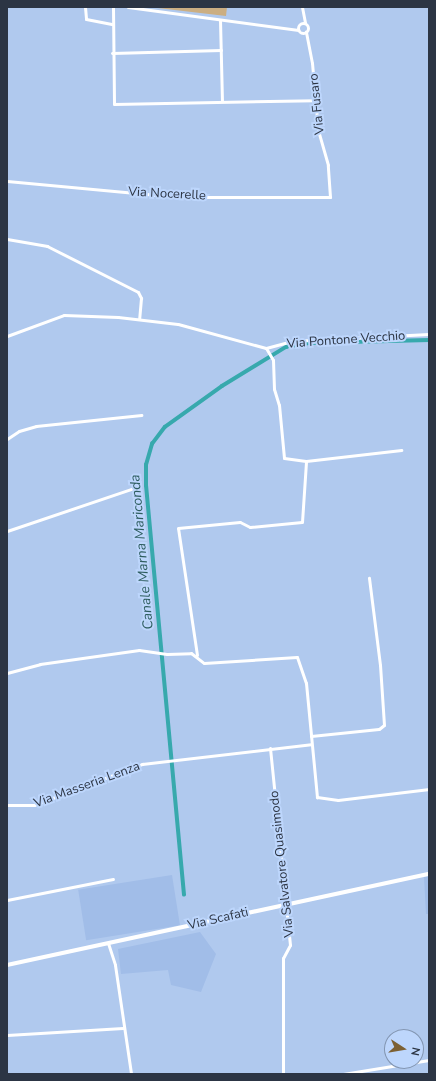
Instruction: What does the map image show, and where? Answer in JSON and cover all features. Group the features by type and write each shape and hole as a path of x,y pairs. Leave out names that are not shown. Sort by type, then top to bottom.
{"street":[{"path":"85,7 86,19 112,24"},
{"path":"113,7 112,53 114,104 315,100"},
{"path":"128,7 306,32"},
{"name":"Via Fusaro","path":"302,7 318,130 328,165 330,194 327,197"},
{"path":"220,20 222,101"},
{"path":"298,30 300,24 305,23"},
{"path":"112,53 221,50"},
{"name":"Via Nocerelle","path":"7,181 178,197 327,197"},
{"path":"7,239 47,246 138,292 142,298 139,319"},
{"path":"7,336 64,315 139,319 185,326 267,350 273,360 274,389 279,404 284,458 306,461 401,450"},
{"name":"Via Pontone Vecchio","path":"267,350 292,341 429,334"},
{"path":"7,439 20,431 36,426 141,415"},
{"path":"197,657 178,528 240,522 250,527 302,522 306,461"},
{"path":"7,531 140,486"},
{"path":"311,736 379,729 384,726 380,664 368,578"},
{"path":"7,672 40,664 139,650 167,654 191,653 204,662 297,657 306,683 315,793 319,799 338,800 429,789"},
{"name":"Via Masseria Lenza","path":"7,805 34,805 133,767 270,748 311,744"},
{"name":"Via Salvatore Quasimodo","path":"270,748 288,904 290,946 283,958 282,1074"},
{"name":"Via Scafati","path":"7,965 429,874"},
{"path":"7,900 113,879"},
{"path":"108,943 116,969 123,1028 131,1074"},
{"path":"7,1035 123,1028"},
{"path":"343,1074 429,1060"}],"shaded area":[{"path":"149,7 227,7 226,16"},
{"path":"172,875 180,925 86,940 78,890"},
{"path":"429,876 429,914 426,914 424,877"},
{"path":"200,932 216,954 201,992 171,985 168,970 121,974 118,949"}],"waterway":[{"name":"Canale Marna Mariconda","path":"184,895 146,486 146,465 152,444 165,427 222,386 286,347 309,343 429,340"}]}
